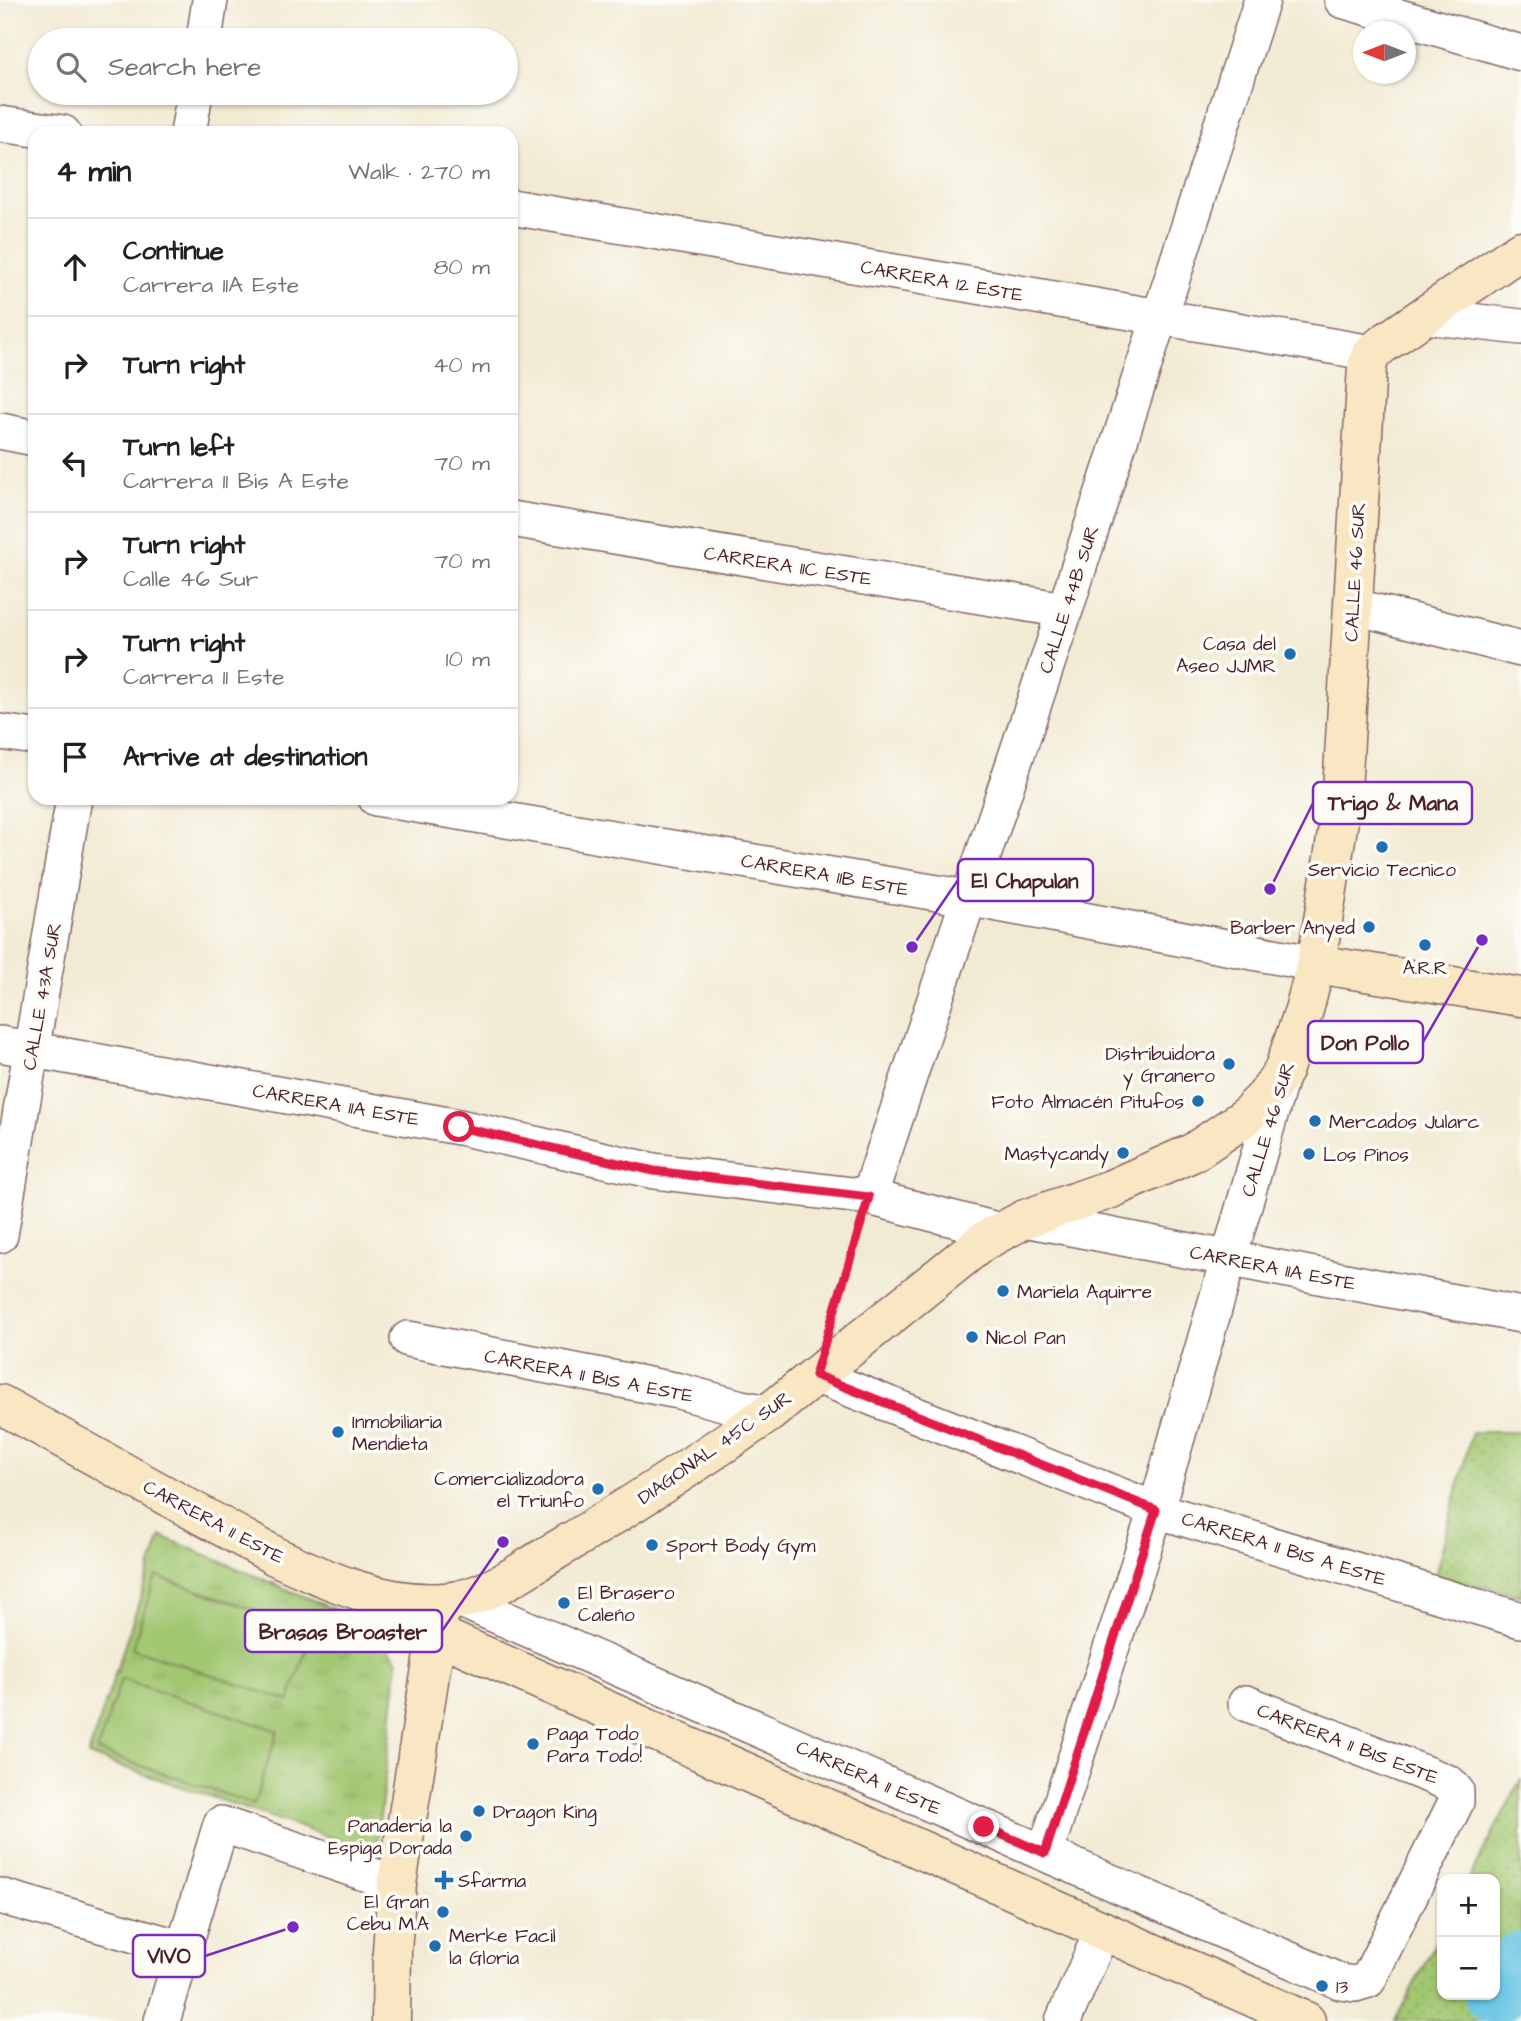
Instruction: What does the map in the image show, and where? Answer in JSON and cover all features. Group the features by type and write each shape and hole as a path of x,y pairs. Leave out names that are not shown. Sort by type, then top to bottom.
{"street":[{"path":"206,28 210,0"},
{"name":"CALLE 44B SUR","path":"869,1197 1065,610 1262,0"},
{"path":"1342,0 1521,53"},
{"path":"189,126 193,105"},
{"path":"0,124 28,128"},
{"name":"CARRERA 12 ESTE","path":"518,207 1372,353"},
{"path":"1372,353 1521,250"},
{"path":"1426,316 1521,327"},
{"name":"CALLE 46 SUR","path":"1045,1853 1156,1510 1316,964 1341,808 1365,376 1372,353"},
{"path":"0,431 28,437"},
{"name":"CARRERA 11C ESTE","path":"518,520 1065,610"},
{"path":"1352,606 1521,649"},
{"path":"0,732 28,736"},
{"name":"CALLE 43A SUR","path":"0,1235 16,1047 72,805"},
{"name":"CARRERA 11B ESTE","path":"417,805 967,898 1316,964 1521,997"},
{"name":"CARRERA 11A ESTE","path":"16,1047 459,1127 654,1171 869,1197 1013,1225 1229,1258 1521,1315"},
{"name":"DIAGONAL 45C SUR","path":"446,1612 591,1530 769,1413 964,1255 1013,1225 1111,1189 1194,1152 1244,1118 1265,1097 1283,1071"},
{"name":"CARRERA 11 BIS A ESTE","path":"408,1339 679,1391 769,1413"},
{"name":"CARRERA 11 BIS A ESTE","path":"815,1375 1156,1510 1521,1620"},
{"name":"CARRERA 11 ESTE","path":"0,1404 277,1557 320,1577 374,1595 446,1612 1045,1853 1341,1982 1355,1984"},
{"path":"392,2021 392,1951 397,1884 446,1612"},
{"name":"CARRERA 11 ESTE","path":"446,1612 1103,1929 1306,2021"},
{"name":"CARRERA 11 BIS ESTE","path":"1246,1703 1449,1783 1455,1791 1456,1802 1368,1980 1355,1984"},
{"path":"162,2021 222,1824 397,1884"},
{"path":"0,1896 184,1949"},
{"path":"1063,2021 1103,1929"}],"path":[{"path":"815,1375 869,1197"}],"green space":[{"path":"1472,1432 1521,1432 1521,1596 1435,1576"},
{"path":"161,1536 369,1624 398,1661 376,1853 88,1755"},
{"path":"156,1576 313,1630 289,1701 132,1648"},
{"path":"121,1679 278,1731 254,1804 97,1751"},
{"path":"1521,1779 1521,2001 1509,2021 1395,2021 1437,1940 1437,2000 1500,2000 1500,1874 1472,1874"}],"waterway":[{"path":"1500,1987 1521,1963"}],"place":[{"name":"Casa del Aseo JJMR","path":"1290,654"},
{"name":"Servicio Tecnico","path":"1382,847"},
{"name":"Trigo & Mana","path":"1270,889"},
{"name":"Barber Anyed","path":"1369,927"},
{"name":"Don Pollo","path":"1482,940"},
{"name":"A.R.R","path":"1425,945"},
{"name":"El Chapulan","path":"912,947"},
{"name":"Distribuidora y Granero","path":"1229,1064"},
{"name":"Foto Almacén Pitufos","path":"1198,1101"},
{"name":"Mercados Jularc","path":"1315,1121"},
{"name":"Mastycandy","path":"1123,1153"},
{"name":"Los Pinos","path":"1309,1154"},
{"name":"Mariela Aquirre","path":"1003,1291"},
{"name":"Nicol Pan","path":"972,1337"},
{"name":"Inmobiliaria Mendieta","path":"338,1432"},
{"name":"Comercializadora el Triunfo","path":"598,1489"},
{"name":"Brasas Broaster","path":"503,1542"},
{"name":"Sport Body Gym","path":"652,1545"},
{"name":"El Brasero Caleńo","path":"564,1603"},
{"name":"Paga Todo Para Todo!","path":"533,1744"},
{"name":"Dragon King","path":"479,1811"},
{"name":"Panadería la Espiga Dorada","path":"466,1836"},
{"name":"Sfarma","path":"444,1880"},
{"name":"El Gran Cebu M.A","path":"443,1912"},
{"name":"VIVO","path":"293,1927"},
{"name":"Merke Facil la Gloria","path":"435,1946"},
{"name":"13","path":"1322,1986"}],"route":[{"path":"459,1127 654,1171 869,1197 815,1375 1156,1510 1045,1853 984,1827"}]}
